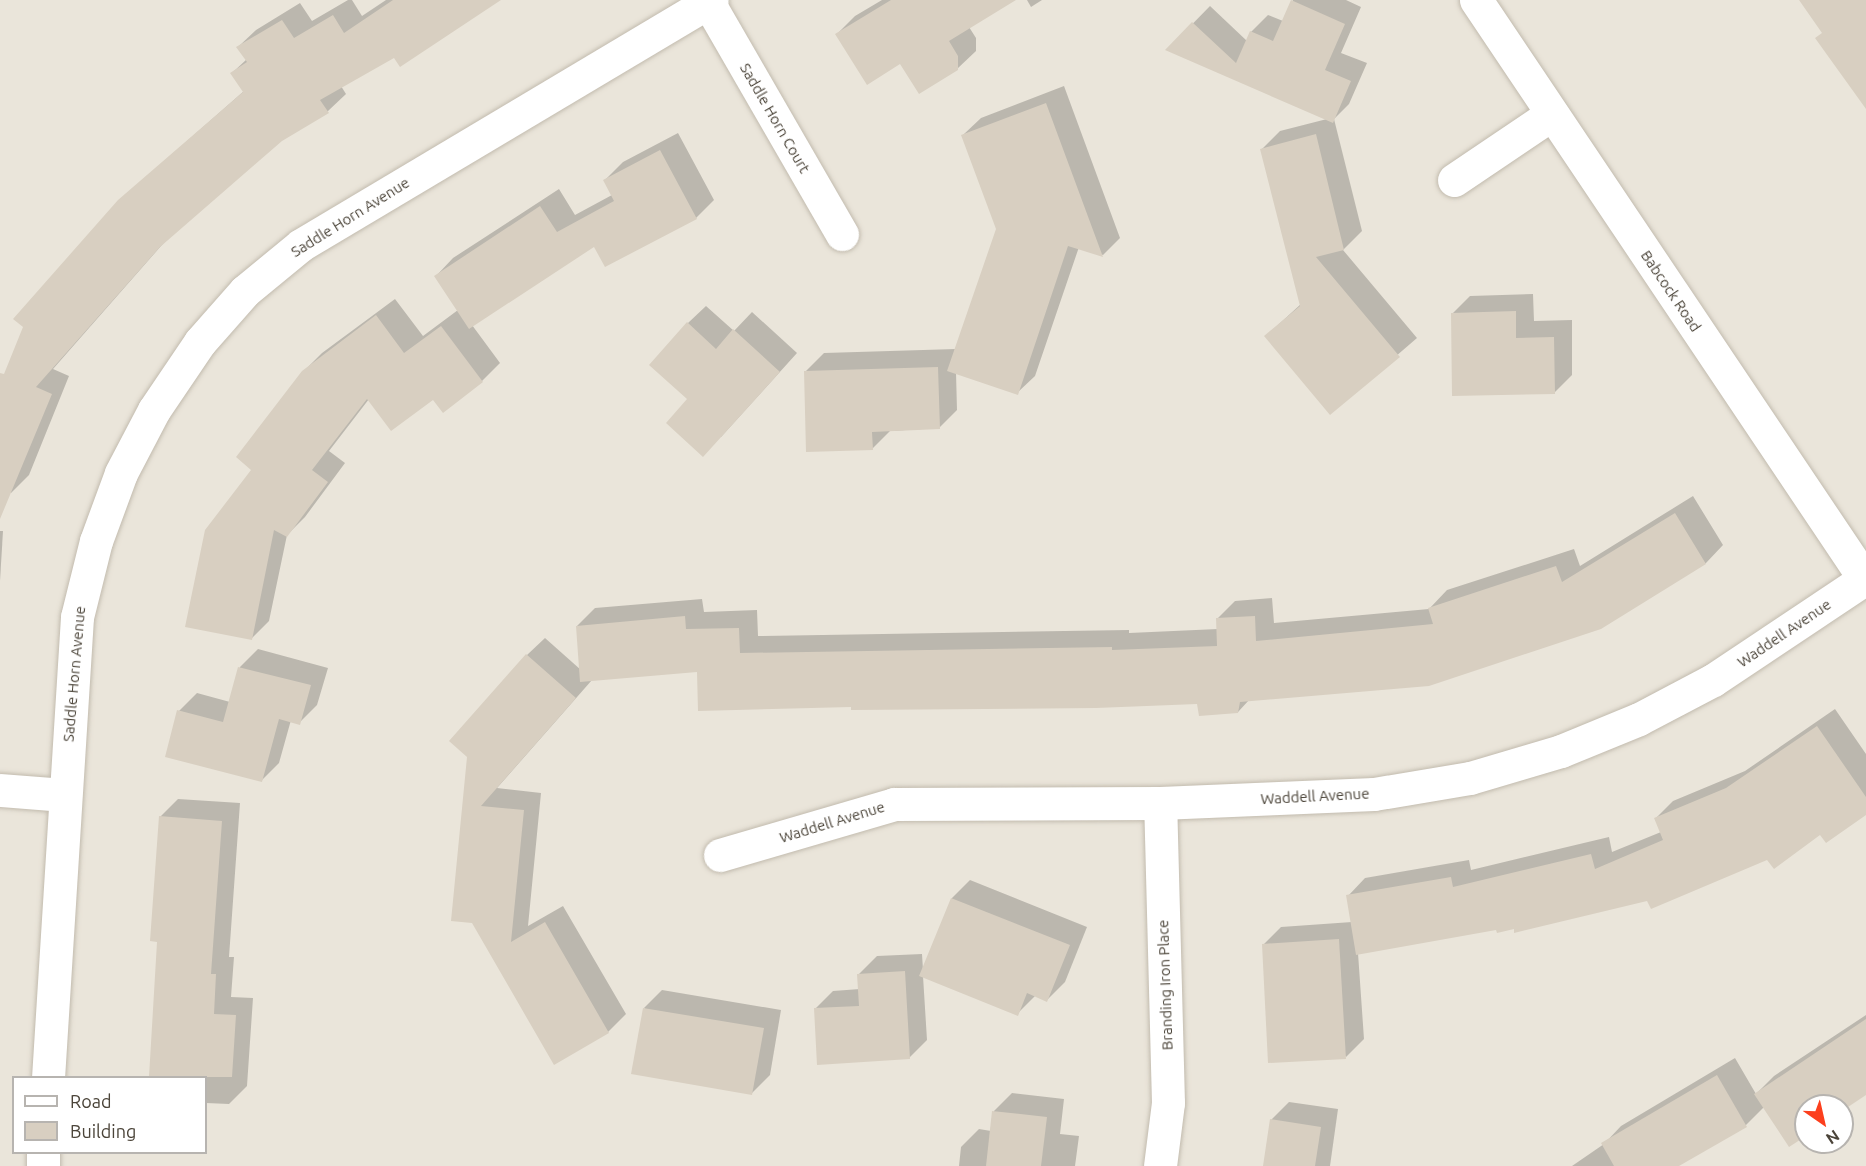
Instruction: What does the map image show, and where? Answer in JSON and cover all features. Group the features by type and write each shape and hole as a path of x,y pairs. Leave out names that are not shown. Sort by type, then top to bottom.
{"street":[{"name":"Babcock Road","path":"1476,0 1865,579"},
{"name":"Saddle Horn Court","path":"710,1 842,234"},
{"name":"Saddle Horn Avenue","path":"48,1076 77,617 96,541 121,472 154,410 200,342 245,291 301,245 710,1"},
{"path":"1454,180 1552,114"},
{"name":"Waddell Avenue","path":"720,855 894,804 1160,803 1374,794 1470,778 1561,751 1639,719 1713,680 1865,579"},
{"path":"0,790 64,795"},
{"name":"Branding Iron Place","path":"1160,803 1168,1103 1160,1166"}],"shaded area":[{"path":"0,0 1866,0 1866,1166 0,1166"}],"building":[{"path":"393,0 501,0 400,67 394,58 320,100 329,113 282,141 160,247 36,387 52,394 0,519 0,373 4,374 23,327 13,319 118,200 243,92 230,73 247,62 236,47 282,20 294,38 333,15 344,33"},
{"path":"891,0 1016,0 949,41 958,56 958,70 919,94 900,64 867,85 835,34"},
{"path":"1291,0 1345,24 1325,70 1351,81 1333,123 1165,50 1192,22 1236,63 1250,31 1273,41"},
{"path":"1799,0 1866,0 1866,109 1815,38 1822,33"},
{"path":"1046,103 1103,257 1068,246 1018,395 947,371 996,229 961,135"},
{"path":"1316,134 1344,250 1316,257 1400,357 1330,415 1264,336 1300,306 1260,149"},
{"path":"660,150 697,219 605,267 594,247 469,329 434,276 540,206 557,232 614,201 603,180"},
{"path":"1516,311 1516,338 1554,337 1555,394 1452,396 1451,313"},
{"path":"376,315 404,353 441,326 483,382 443,413 433,400 391,431 367,399 312,470 328,482 287,537 274,530 252,640 185,627 205,530 251,470 236,457 302,371"},
{"path":"687,322 716,349 733,329 780,372 703,457 666,423 687,399 649,365"},
{"path":"938,367 940,429 872,432 873,450 806,452 804,371"},
{"path":"1675,513 1706,564 1601,629 1429,686 1240,702 1238,713 1199,716 1197,704 1096,708 851,710 851,707 698,711 697,672 580,682 576,626 685,616 686,629 739,628 740,653 1112,647 1112,650 1217,646 1216,618 1255,616 1256,641 1433,624 1428,608 1556,566 1562,582"},
{"path":"526,654 576,698 481,806 524,810 511,942 545,922 609,1033 554,1065 472,923 451,921 467,757 449,741"},
{"path":"238,667 311,685 300,725 279,719 262,782 165,757 177,710 223,722"},
{"path":"1817,726 1866,797 1866,815 1826,843 1820,835 1774,869 1767,860 1651,909 1647,901 1514,933 1514,929 1497,933 1496,930 1356,955 1346,895 1451,877 1453,887 1591,854 1595,869 1663,840 1654,818 1726,788"},
{"path":"159,816 222,821 211,974 216,974 214,1014 236,1015 232,1077 149,1076 157,942 150,941"},
{"path":"951,898 1070,945 1047,1002 1027,993 1018,1016 919,976"},
{"path":"1339,939 1346,1059 1268,1063 1262,944"},
{"path":"905,971 910,1059 817,1065 814,1008 859,1006 857,974"},
{"path":"643,1008 764,1028 752,1095 631,1074"},
{"path":"1866,1019 1866,1095 1854,1103 1854,1094 1794,1094 1794,1144 1789,1147 1754,1094"},
{"path":"1717,1075 1747,1127 1679,1166 1614,1166 1601,1143"},
{"path":"992,1111 1047,1117 1041,1166 986,1166"},
{"path":"1270,1119 1321,1127 1315,1166 1263,1166"}]}
